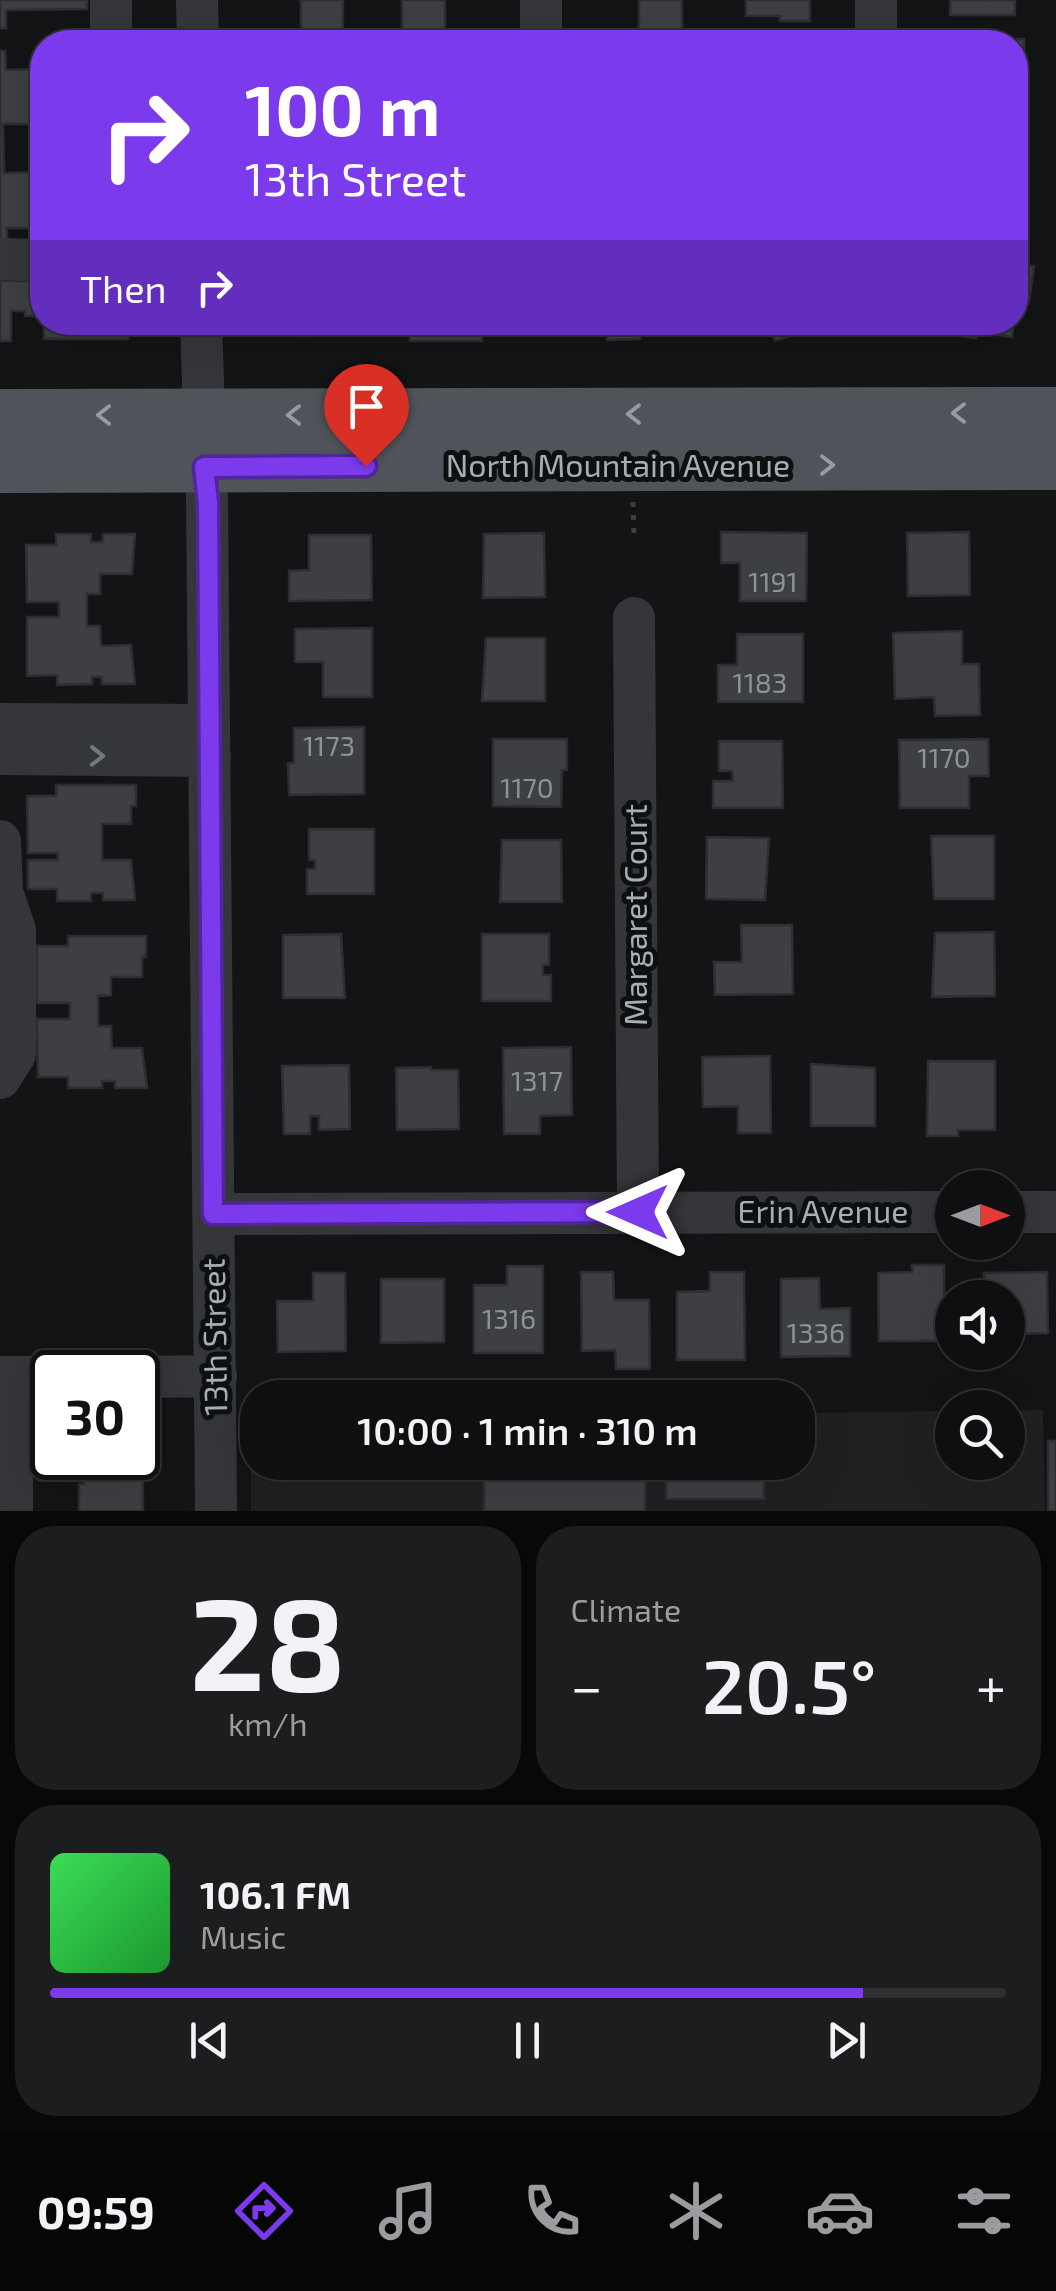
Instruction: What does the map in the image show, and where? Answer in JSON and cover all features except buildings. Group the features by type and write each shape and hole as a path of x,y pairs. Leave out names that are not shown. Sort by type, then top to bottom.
{"main road":[{"name":"North Mountain Avenue","path":"0,415 1056,412"},
{"name":"North Mountain Avenue","path":"0,467 1056,464"}],"street":[{"path":"110,0 111,30"},
{"path":"198,0 198,30"},
{"path":"541,0 541,30"},
{"path":"876,0 876,30"},
{"path":"0,259 30,260"},
{"name":"13th Street","path":"201,335 208,502 216,1511"},
{"name":"Margaret Court","path":"634,618 638,1212"},
{"path":"0,724 210,741"},
{"path":"0,754 210,741"},
{"path":"0,840 2,892 15,930 15,965 14,1054 0,1078"},
{"name":"Erin Avenue","path":"213,1214 935,1212"},
{"path":"1025,1212 1056,1212"},
{"path":"160,1377 216,1376"},
{"path":"12,1511 21,1378"}],"path":[{"path":"632,489 634,539"}],"shaded area":[{"path":"1043,1410 1045,1511 251,1511 251,1480 815,1480 815,1413 935,1411 935,1480 1025,1480 1025,1411"}],"route":[{"path":"366,466 204,467 208,502 213,1214 638,1212"}]}
